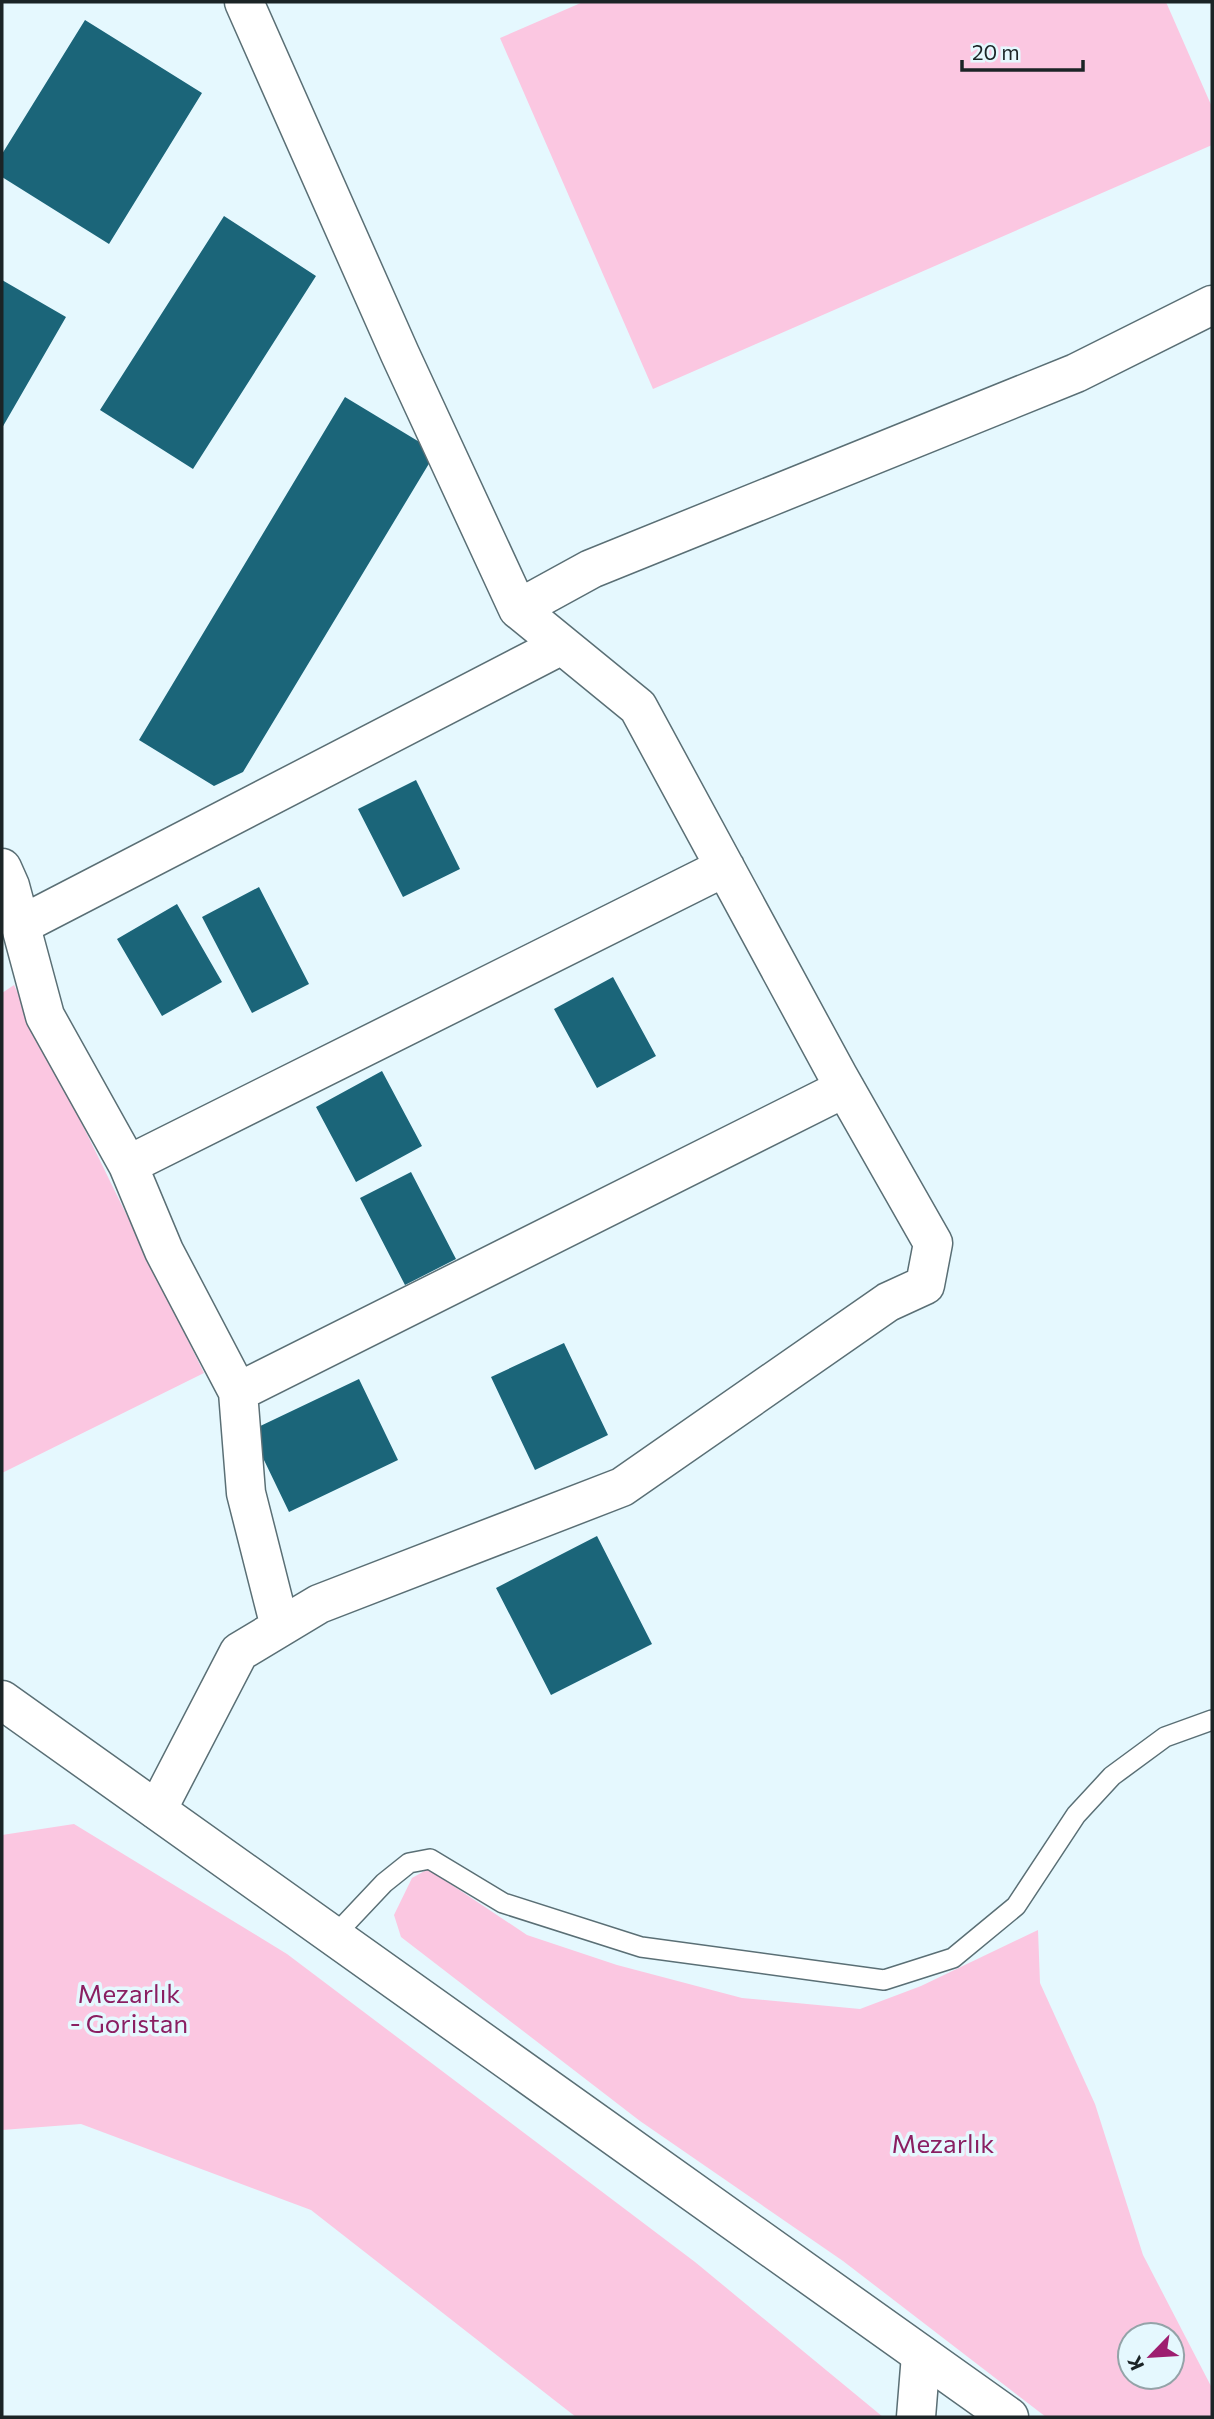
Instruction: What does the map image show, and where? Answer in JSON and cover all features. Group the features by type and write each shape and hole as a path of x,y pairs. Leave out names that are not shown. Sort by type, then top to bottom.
{"street":[{"path":"157,1810 239,1651 318,1604 622,1487 888,1302 925,1285 933,1242 845,1088 638,707 518,610 400,354 244,2"},
{"path":"518,610 591,569 1076,373 1212,305"},
{"path":"21,925 562,645"},
{"path":"128,1165 725,867"},
{"path":"2,869 10,887 45,1016 128,1165 164,1251 238,1392 246,1493 280,1627"},
{"path":"238,1392 845,1088"},
{"path":"2,1700 1009,2417"},
{"path":"916,2417 921,2355"}],"lane":[{"path":"334,1936 384,1883 409,1863 430,1859 503,1903 641,1947 884,1980 953,1958 1016,1906 1076,1815 1112,1776 1164,1737 1212,1720"}],"green space":[{"path":"583,2 1166,2 1212,107 1212,145 653,389 500,38"},
{"path":"14,985 204,1373 2,1473 2,993"},
{"name":"Mezarlık - Goristan","path":"74,1824 287,1954 695,2262 883,2417 576,2417 311,2210 81,2124 2,2130 2,1835"},
{"name":"Mezarlık","path":"428,1869 527,1935 617,1965 742,1998 860,2009 921,1986 1038,1930 1040,1983 1095,2104 1143,2255 1177,2321 1116,2321 1116,2391 1186,2391 1186,2338 1212,2388 1212,2417 1046,2417 843,2261 640,2121 401,1937 394,1915 412,1878"}],"building":[{"path":"85,20 202,93 109,244 2,177 2,154"},
{"path":"224,216 316,276 193,469 100,410"},
{"path":"2,280 66,317 2,428"},
{"path":"345,397 436,452 243,772 214,786 139,740"},
{"path":"416,780 460,869 403,897 358,809"},
{"path":"259,887 309,984 252,1013 202,917"},
{"path":"177,904 222,982 162,1016 117,939"},
{"path":"613,977 656,1056 597,1088 554,1009"},
{"path":"382,1071 422,1146 356,1182 316,1107"},
{"path":"411,1172 456,1259 405,1285 360,1198"},
{"path":"564,1343 608,1435 535,1470 491,1377"},
{"path":"359,1379 398,1460 289,1512 250,1431"},
{"path":"597,1536 652,1644 551,1695 496,1588"}]}
